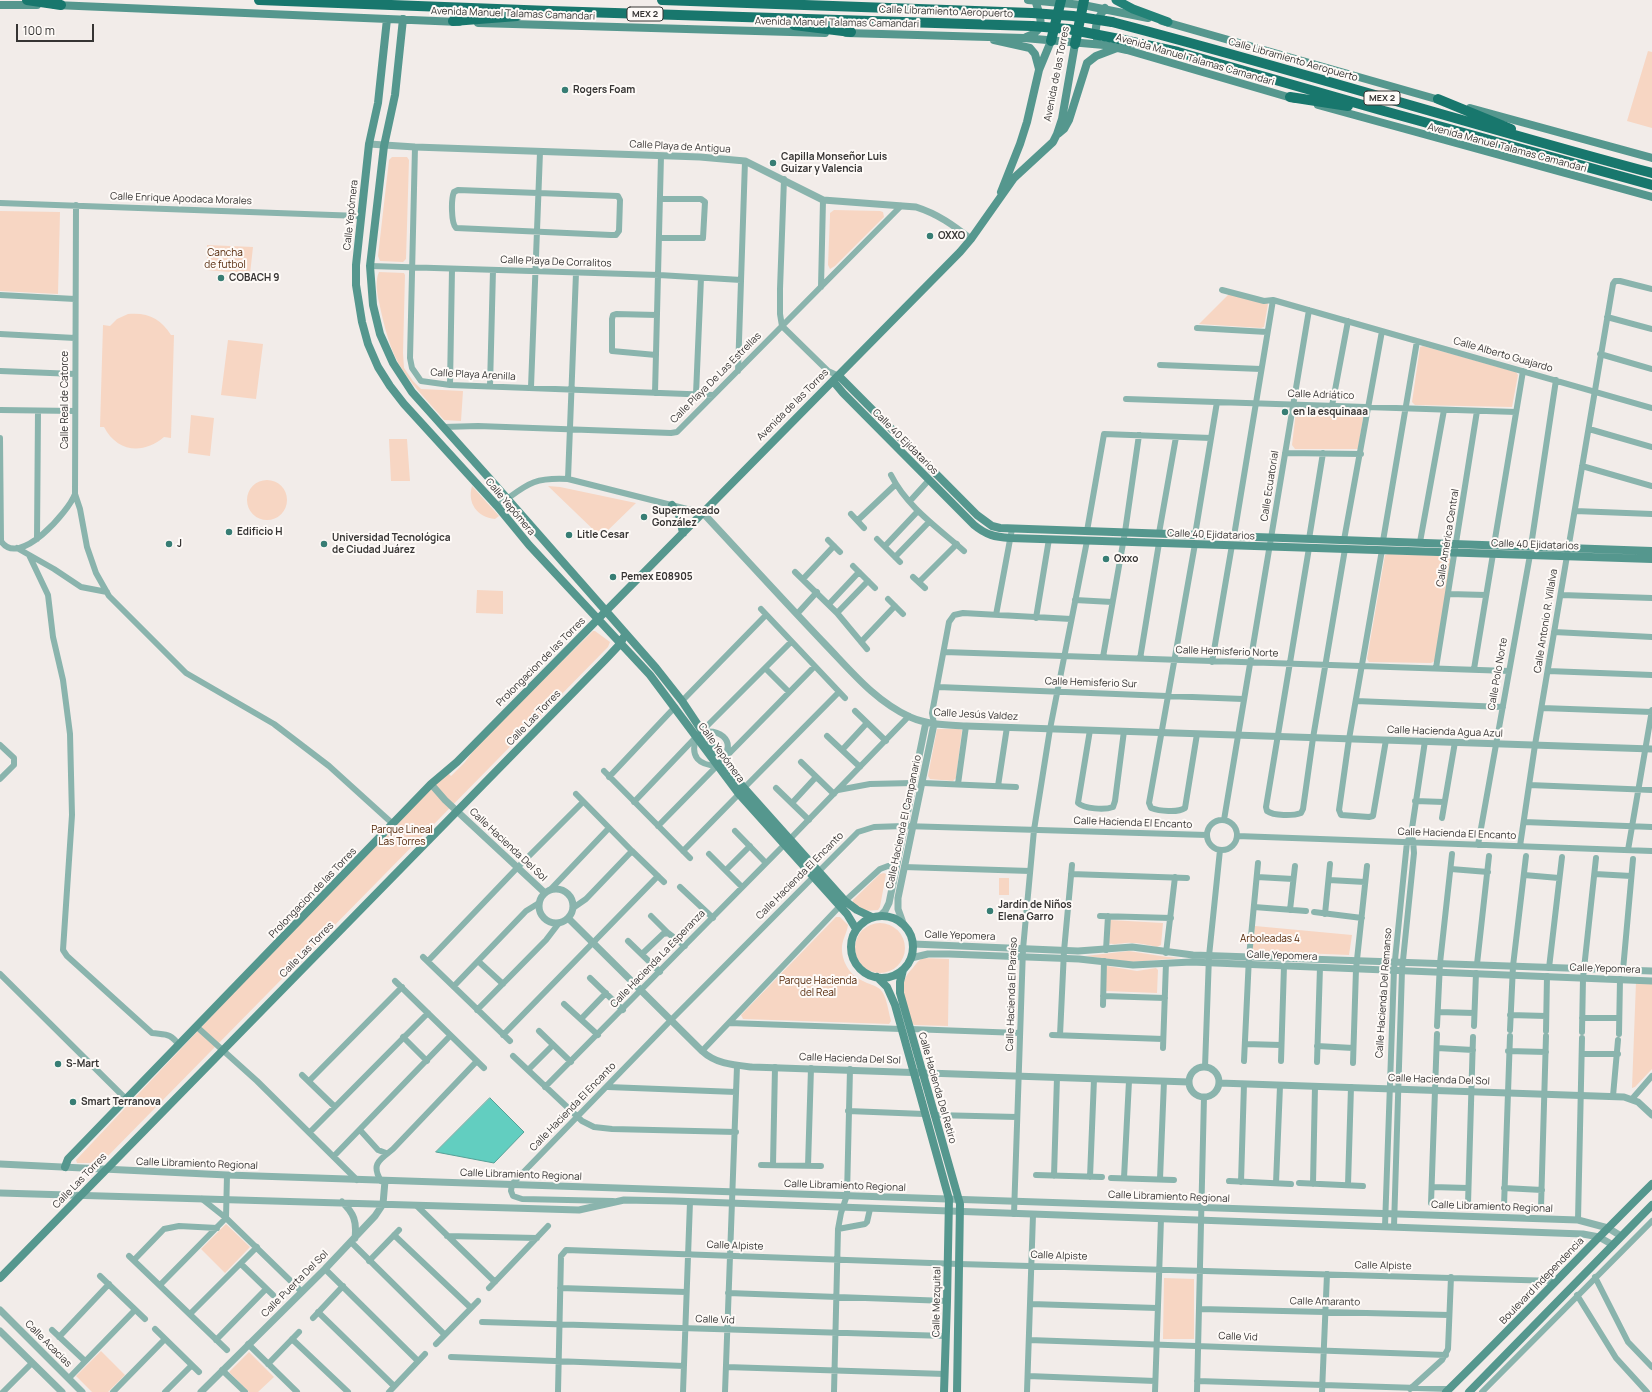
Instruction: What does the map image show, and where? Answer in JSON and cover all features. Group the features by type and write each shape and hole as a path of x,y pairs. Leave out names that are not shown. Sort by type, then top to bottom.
{"highway":[{"path":"27,0 61,5"},
{"name":"Calle Libramiento Aeropuerto","path":"259,0 559,12 1032,26 1068,29 1119,43"},
{"name":"Calle Libramiento Aeropuerto","path":"662,0 1032,13 1073,16 1112,22 1183,40 1557,148 1652,173"},
{"path":"734,3 747,0"},
{"name":"Avenida de las Torres","path":"1051,41 1061,1"},
{"name":"Avenida de las Torres","path":"1075,44 1083,2"},
{"path":"453,21 559,12"},
{"path":"741,17 851,32"},
{"name":"MEX 2","path":"1119,43 1178,52 1652,185"},
{"path":"1290,98 1384,111"},
{"path":"1438,99 1557,148"}],"main road":[{"path":"1028,0 1083,2 1168,22 1652,158"},
{"path":"1024,38 1037,33 1040,28 1035,0"},
{"path":"1116,0 1134,9 1168,22"},
{"name":"Avenida Manuel Talamas Camandari","path":"0,5 61,5 618,28 980,36 1104,45 1119,43 1290,98 1652,198"},
{"path":"1104,45 1097,39 1095,34 1100,15 1105,8"},
{"name":"Calle Yepómera","path":"387,19 378,103 369,144 360,216 356,266 357,290 362,322 368,344 378,367 404,404 497,506 529,545 678,704"},
{"name":"Calle Yepómera","path":"403,19 395,95 384,146 370,266 373,305 386,349 403,379 443,427 632,641 719,764 741,791 842,903 856,929"},
{"path":"980,36 1012,45 1030,48 1035,54 1039,70"},
{"name":"Avenida de las Torres","path":"997,201 1027,122 1039,70 1051,41"},
{"path":"1057,134 1064,129 1069,120 1087,63 1119,43"},
{"name":"Avenida de las Torres","path":"598,619 836,379 971,239 1020,171 1049,147 1057,134 1062,119 1075,44"},
{"name":"Calle 40 Ejidatarios","path":"836,379 843,393 928,480 981,531 992,536 1049,540 1530,555 1568,552 1652,551"},
{"name":"Calle 40 Ejidatarios","path":"836,379 977,514 992,526 1012,529 1531,546 1568,552 1652,559"},
{"path":"672,505 680,515 683,533"},
{"name":"Prolongacion de las Torres","path":"65,1167 68,1159 393,824 432,784 457,762 598,619"},
{"name":"Calle Las Torres","path":"0,1278 621,643 624,633"},
{"name":"Calle Yepómera","path":"842,903 876,917"},
{"path":"876,917 896,919 902,923 910,933 913,944 911,958 903,970 891,976 877,977 863,971 854,959 851,944 856,929 866,920 876,917"},
{"name":"Calle Hacienda Del Retiro","path":"903,970 900,988 913,1071 949,1199 949,1212"},
{"name":"Calle Hacienda Del Retiro","path":"877,977 891,993 922,1072 959,1199 961,1212"},
{"name":"Boulevard Independencia","path":"1448,1390 1489,1351 1528,1309 1652,1184"},
{"path":"1469,1392 1652,1205"},
{"name":"Calle Mezquital","path":"944,1392 949,1212"},
{"name":"Calle Mezquital","path":"957,1392 961,1212"}],"street":[{"name":"Calle Playa de Antigua","path":"369,144 384,146 700,157 745,161 824,200 916,207 939,216 971,239"},
{"name":"Calle Playa Arenilla","path":"415,147 410,358 412,368 421,381 450,385 713,395"},
{"path":"531,387 540,152"},
{"path":"655,393 661,156"},
{"path":"738,371 745,161"},
{"path":"784,180 780,289 780,314 782,326 836,379"},
{"path":"458,190 618,196 620,200 619,231 616,235 536,232 456,228 453,222 454,192 458,190"},
{"path":"660,199 701,199 705,202 703,238 660,238"},
{"path":"821,287 824,200"},
{"name":"Calle Enrique Apodaca Morales","path":"0,203 360,216"},
{"name":"Calle Real de Catorce","path":"17,548 37,539 68,509 75,494 76,205"},
{"name":"Calle Playa De Las Estrellas","path":"443,427 478,426 676,433 680,431 713,395 901,206"},
{"name":"Calle Playa De Corralitos","path":"370,266 659,275 741,280"},
{"path":"450,385 452,269"},
{"path":"490,386 493,270"},
{"path":"568,479 576,273"},
{"path":"696,394 701,278"},
{"name":"Calle Antonio R. Villalva","path":"1520,846 1535,745 1613,284 1615,281 1620,281 1652,289"},
{"name":"Calle Alberto Guajardo","path":"1222,290 1264,301 1273,300 1652,408"},
{"path":"0,295 75,299"},
{"path":"1234,536 1273,300"},
{"name":"Calle Ecuatorial","path":"1224,820 1237,735 1270,547 1292,404 1309,310"},
{"path":"656,354 612,351 613,315 657,315"},
{"path":"1607,317 1652,329"},
{"path":"1332,406 1348,321"},
{"path":"1197,328 1268,332"},
{"path":"1344,540 1382,331"},
{"path":"0,334 75,338"},
{"path":"1382,541 1417,341"},
{"path":"1600,354 1652,369"},
{"path":"1160,365 1261,369"},
{"path":"0,371 75,374"},
{"path":"1494,545 1523,371"},
{"path":"1531,546 1556,380"},
{"name":"Calle Adriático","path":"1126,399 1516,412"},
{"path":"1195,535 1217,402"},
{"path":"0,410 75,411"},
{"path":"1420,542 1444,410"},
{"path":"37,539 38,411"},
{"name":"Calle América Central","path":"1436,668 1456,553 1477,411"},
{"path":"1589,429 1652,447"},
{"path":"1087,531 1104,434 1211,438"},
{"path":"1103,657 1125,532 1139,435"},
{"path":"1159,533 1176,437"},
{"path":"0,438 2,545 17,548 81,587 107,592"},
{"path":"1285,452 1360,454"},
{"path":"1309,538 1324,453"},
{"path":"1582,466 1652,486"},
{"path":"891,475 896,484 918,511 964,551"},
{"path":"497,506 534,481 552,478 568,479 703,512"},
{"path":"910,501 928,480"},
{"path":"858,520 896,484"},
{"path":"75,494 80,509 87,547 96,573 107,592 186,672 274,724 329,766 393,824"},
{"path":"885,546 918,511"},
{"path":"1575,511 1652,514"},
{"name":"Calle Jesús Valdez","path":"703,512 797,614 881,700 909,716 930,723 966,726 1237,735"},
{"path":"851,514 864,528"},
{"path":"877,539 897,559 929,522"},
{"path":"996,615 1012,529"},
{"path":"828,540 840,552"},
{"path":"1036,618 1049,540"},
{"name":"Calle Hacienda El Paraíso","path":"1014,1214 1023,949 1034,830 1050,729 1086,541"},
{"path":"1140,659 1159,543"},
{"path":"919,582 957,544"},
{"path":"1195,544 1149,803 1151,808 1183,810 1186,806 1197,734"},
{"path":"1212,662 1232,545"},
{"path":"803,579 834,546"},
{"path":"1308,548 1266,809 1271,814 1296,815 1301,813 1303,809 1313,738 1345,549"},
{"path":"1382,550 1349,739 1339,812 1341,815 1373,816 1386,740"},
{"path":"1474,669 1493,554"},
{"path":"29,555 48,595 53,637 63,680 70,734 72,815 63,950 67,956 152,1034 167,1034 172,1036 179,1045"},
{"name":"Calle Polo Norte","path":"1478,845 1530,555"},
{"path":"853,566 875,588"},
{"path":"795,572 829,604 867,649"},
{"path":"829,604 859,572"},
{"path":"913,577 925,588"},
{"path":"837,613 868,581"},
{"path":"797,614 817,592"},
{"path":"1449,594 1486,595"},
{"path":"1561,595 1652,598"},
{"path":"888,599 902,614"},
{"path":"1075,600 1112,602"},
{"path":"861,642 895,606"},
{"path":"761,609 814,667 845,698"},
{"path":"930,723 950,622 954,615 963,613 1071,619"},
{"path":"609,777 678,704 766,615"},
{"path":"1554,632 1652,636"},
{"path":"634,802 699,734 791,642"},
{"name":"Calle Hemisferio Norte","path":"944,652 1510,671"},
{"path":"658,826 814,667"},
{"path":"765,668 789,692"},
{"path":"1548,671 1652,675"},
{"name":"Calle Hemisferio Sur","path":"938,687 1244,698"},
{"path":"683,851 839,692"},
{"path":"1356,701 1503,707"},
{"path":"1542,708 1652,711 1649,749 1639,789 1628,850"},
{"path":"855,711 886,741"},
{"name":"Calle Hacienda La Esperanza","path":"546,1087 809,820 909,716"},
{"path":"842,750 867,723"},
{"name":"Calle Hacienda El Campanario","path":"902,923 899,916 898,904 904,867 923,783 930,723"},
{"name":"Calle Hacienda El Campanario","path":"876,917 885,911 889,903 913,783 930,723"},
{"path":"958,784 966,726"},
{"path":"998,786 1007,727"},
{"path":"1090,730 1078,803 1083,807 1107,808 1113,807 1115,801 1124,731"},
{"path":"699,734 713,731 719,732 724,737 727,748 726,754 719,764"},
{"path":"699,734 694,748 696,757 703,764 719,764"},
{"name":"Calle Hacienda Agua Azul","path":"1237,735 1649,749"},
{"path":"828,736 860,767"},
{"name":"Calle Hacienda Del Remanso","path":"1384,1226 1388,1088 1394,962 1407,842 1411,835 1425,741"},
{"path":"1442,818 1455,742"},
{"path":"0,745 14,758 14,765 0,779"},
{"path":"801,762 816,777 836,792 870,784 913,783"},
{"path":"604,772 690,858"},
{"path":"792,803 816,777"},
{"path":"923,783 1016,786"},
{"name":"Calle Hacienda Del Sol","path":"432,784 445,800 517,868 548,892"},
{"path":"1529,785 1652,790"},
{"path":"776,788 809,820"},
{"path":"576,794 664,882"},
{"path":"1416,801 1444,802"},
{"path":"428,962 517,868 583,802"},
{"path":"1220,820 1224,820 1232,824 1237,832 1237,836 1234,845 1225,850 1220,850 1209,844 1207,835 1209,827 1212,824 1220,820"},
{"path":"1524,822 1652,827"},
{"name":"Calle Hacienda El Encanto","path":"512,1184 671,1020 858,832 874,827 914,826 1207,835"},
{"path":"454,986 526,911 539,903 609,828"},
{"path":"735,831 766,863"},
{"name":"Calle Hacienda Del Remanso","path":"1394,1226 1402,962 1414,842 1411,835"},
{"name":"Calle Hacienda El Encanto","path":"1237,836 1652,851"},
{"path":"726,870 750,846"},
{"path":"1205,1067 1209,959 1220,850"},
{"path":"478,1010 546,940 559,923 568,918 573,908 586,898 632,851"},
{"path":"709,854 742,887"},
{"path":"1437,1026 1440,963 1452,854"},
{"path":"1477,964 1489,856"},
{"path":"1504,1206 1508,1051 1512,975 1526,856"},
{"path":"1549,968 1562,857"},
{"path":"1578,1220 1583,978 1596,858"},
{"path":"1623,970 1633,859"},
{"path":"1244,1061 1249,961 1258,863"},
{"path":"1326,914 1330,864"},
{"path":"1060,1035 1064,955 1072,865"},
{"path":"702,1051 842,903 880,869 888,866 896,867"},
{"path":"1290,910 1295,866"},
{"path":"1353,1063 1357,965 1366,866"},
{"path":"904,867 1030,871"},
{"path":"1451,869 1488,872"},
{"path":"1072,874 1187,878"},
{"path":"1595,874 1631,876"},
{"path":"1524,875 1559,878"},
{"path":"503,1035 658,876"},
{"path":"1166,953 1175,877"},
{"path":"1257,877 1293,879"},
{"path":"1329,880 1365,882"},
{"path":"680,887 713,918"},
{"path":"548,892 562,890 567,893 573,908"},
{"path":"539,903 539,908 544,918 553,923 559,923"},
{"path":"1254,907 1306,911"},
{"path":"1314,912 1362,918"},
{"path":"651,916 668,933 685,946"},
{"path":"1100,916 1170,918"},
{"path":"1106,950 1108,916"},
{"name":"Calle Hacienda Del Sol","path":"568,918 594,942 702,1051 715,1060 737,1066 913,1071 1129,1081 1189,1082"},
{"path":"642,954 662,934 668,933"},
{"path":"628,941 660,972"},
{"name":"Calle Yepomera","path":"913,944 1023,949 1133,965 1209,959"},
{"name":"Calle Yepomera","path":"911,958 935,954 1023,957 1064,955 1132,947 1209,959 1357,965 1394,970 1652,981"},
{"path":"423,957 510,1041"},
{"path":"478,961 503,984"},
{"path":"1103,1005 1104,961"},
{"name":"Calle Yepomera","path":"1249,961 1284,966 1320,967 1402,962 1652,971"},
{"path":"1163,1048 1166,963"},
{"path":"1281,1061 1284,966"},
{"path":"1317,1062 1320,967"},
{"path":"1474,1026 1476,973"},
{"path":"0,974 126,1099"},
{"path":"1541,1207 1547,976"},
{"path":"590,978 623,1010"},
{"path":"1613,1096 1618,1054 1620,979"},
{"path":"395,981 484,1068"},
{"path":"309,1081 402,987"},
{"path":"581,1019 606,993"},
{"path":"1103,996 1165,998"},
{"path":"564,1004 598,1035"},
{"path":"1438,1012 1474,1013"},
{"path":"310,1132 334,1106 428,1013"},
{"path":"1510,1015 1546,1016"},
{"path":"1582,1018 1619,1018"},
{"path":"729,1023 1020,1033"},
{"path":"197,1027 310,1132 357,1180"},
{"path":"539,1031 571,1062"},
{"path":"1431,1202 1437,1034"},
{"path":"1052,1035 1163,1039"},
{"path":"334,1156 450,1036"},
{"path":"403,1037 427,1061"},
{"path":"1468,1204 1473,1037"},
{"path":"1245,1044 1281,1044"},
{"path":"528,1070 553,1045"},
{"path":"1317,1046 1353,1048"},
{"path":"1437,1048 1473,1050"},
{"path":"1508,1051 1546,1052"},
{"path":"1582,1054 1618,1054"},
{"path":"513,1056 577,1117 588,1124 601,1128 736,1132"},
{"path":"383,1204 383,1181 376,1174 377,1164 477,1060"},
{"path":"725,1392 731,1204 736,1132 737,1066"},
{"path":"772,1165 775,1067"},
{"path":"1205,1067 1216,1072 1219,1077 1219,1083 1214,1093 1204,1097 1194,1092 1189,1082 1190,1076 1194,1071 1205,1067"},
{"path":"808,1166 811,1068"},
{"path":"834,1392 838,1229 847,1195 850,1069"},
{"path":"302,1075 334,1106"},
{"path":"1632,1099 1652,1076"},
{"path":"1054,1176 1057,1077"},
{"path":"1090,1177 1094,1079"},
{"path":"1124,1178 1129,1081"},
{"path":"1160,1179 1164,1081"},
{"name":"Calle Hacienda Del Sol","path":"1219,1083 1280,1086 1398,1088 1545,1095 1613,1096 1632,1099 1638,1102 1652,1115"},
{"path":"1240,1182 1244,1084"},
{"path":"608,1086 736,1092"},
{"path":"1276,1183 1280,1086"},
{"path":"1313,1184 1315,1086"},
{"path":"1348,1185 1351,1087"},
{"path":"1197,1392 1204,1097"},
{"path":"848,1111 924,1114"},
{"path":"934,1115 1017,1117"},
{"path":"360,1130 378,1150 386,1153"},
{"name":"Calle Libramiento Regional","path":"0,1164 227,1176 512,1184 732,1193 847,1195 1578,1220 1608,1228 1621,1236"},
{"path":"761,1165 821,1166"},
{"path":"1036,1175 1102,1177"},
{"path":"160,1285 226,1218 227,1176"},
{"path":"1111,1178 1174,1180"},
{"path":"1229,1181 1291,1184"},
{"path":"1299,1183 1362,1186"},
{"path":"512,1184 512,1196 522,1199 690,1202 1033,1215 1394,1226 1583,1234 1599,1237 1613,1245"},
{"path":"1432,1187 1468,1188"},
{"path":"1504,1188 1542,1190"},
{"path":"0,1193 579,1210 598,1207 615,1201"},
{"path":"202,1199 226,1218 302,1292"},
{"path":"342,1202 354,1215 356,1227 353,1240 369,1261 444,1334"},
{"path":"683,1392 690,1202"},
{"name":"Calle Puerta Del Sol","path":"201,1392 325,1269 375,1216 383,1204"},
{"path":"417,1206 495,1282"},
{"path":"838,1229 865,1224 870,1209"},
{"path":"1027,1392 1033,1215"},
{"path":"1155,1392 1161,1219"},
{"path":"1482,1392 1652,1221"},
{"path":"216,1228 179,1226 168,1227 131,1258 227,1350"},
{"path":"489,1288 548,1226"},
{"path":"369,1261 396,1232 471,1308"},
{"path":"447,1236 537,1238"},
{"path":"190,1314 257,1247"},
{"name":"Calle Alpiste","path":"560,1288 561,1256 562,1252 569,1249 687,1255 960,1264 1556,1281"},
{"path":"241,1264 273,1296"},
{"path":"325,1269 418,1361"},
{"path":"1322,1389 1327,1274"},
{"path":"100,1276 145,1319"},
{"path":"1595,1277 1628,1342 1652,1367"},
{"path":"1409,1390 1436,1366 1446,1355 1448,1350 1451,1278"},
{"path":"59,1337 109,1284"},
{"path":"313,1318 343,1286"},
{"path":"558,1392 560,1288 686,1292"},
{"path":"216,1340 266,1289"},
{"path":"728,1294 947,1301"},
{"path":"1577,1295 1616,1358 1648,1392"},
{"path":"436,1344 444,1334 478,1301"},
{"path":"1031,1304 1158,1308"},
{"name":"Calle Amaranto","path":"1200,1309 1449,1315"},
{"name":"Calle Acacias","path":"0,1310 82,1392"},
{"path":"69,1378 135,1310"},
{"path":"318,1312 394,1386"},
{"name":"Calle Vid","path":"482,1322 726,1331 946,1336"},
{"path":"155,1329 199,1372"},
{"path":"52,1330 85,1361"},
{"path":"0,1331 58,1391"},
{"path":"268,1364 299,1332"},
{"path":"292,1339 348,1392"},
{"path":"115,1391 165,1340"},
{"name":"Calle Vid","path":"1029,1340 1446,1355"},
{"path":"248,1344 297,1392"},
{"path":"388,1392 424,1354"},
{"path":"451,1357 684,1366"},
{"path":"3,1392 32,1363"},
{"path":"165,1392 192,1365"},
{"path":"726,1367 945,1374"},
{"path":"222,1370 242,1391"},
{"path":"1028,1376 1156,1381"},
{"path":"1197,1382 1322,1389 1448,1390"}],"green space":[{"path":"1648,51 1652,52 1652,128 1627,121"},
{"path":"392,157 407,157 409,160 406,259 403,262 380,261 378,256 389,160"},
{"path":"834,210 880,211 883,212 884,217 835,266 830,269 828,265 830,213"},
{"path":"0,211 60,212 58,294 0,291"},
{"name":"Cancha de futbol","path":"207,245 253,247 250,274 207,270"},
{"path":"379,272 404,273 405,275 404,368 421,389 463,391 461,421 444,420 413,384 398,363 388,338 378,299 377,283"},
{"path":"1229,294 1267,303 1264,327 1199,324"},
{"path":"128,314 142,314 153,318 163,325 171,335 174,335 171,438 164,437 148,447 131,448 123,446 109,435 104,427 100,427 103,325 110,326 117,319"},
{"path":"228,340 263,344 256,399 221,395"},
{"path":"1423,346 1516,372 1518,375 1512,407 1415,405 1412,402 1420,347"},
{"path":"1299,408 1363,411 1358,449 1295,449 1292,445 1296,411"},
{"path":"191,415 214,418 210,456 188,453"},
{"path":"389,439 407,439 410,481 391,481"},
{"path":"271,480 278,483 284,489 287,500 286,508 278,517 271,520 263,520 256,517 248,508 247,496 250,489 259,481"},
{"path":"472,486 499,516 495,519 489,518 478,512 472,503"},
{"path":"548,486 560,487 636,503 601,537"},
{"path":"1385,555 1448,556 1451,560 1435,661 1431,663 1369,662 1367,659"},
{"path":"477,590 503,591 503,614 476,613"},
{"name":"Parque Lineal Las Torres","path":"593,631 610,642 608,647 101,1163 77,1163 76,1160 393,824 448,773 451,776 465,762 481,740"},
{"path":"937,729 962,730 956,778 953,781 930,779 928,776"},
{"path":"880,874 886,874 880,907 878,910 864,911 853,903 853,900"},
{"path":"999,878 1009,878 1009,895 999,895"},
{"name":"Parque Hacienda del Real","path":"836,917 840,917 848,925 842,946 845,962 854,975 880,989 886,1000 891,1021 889,1024 743,1019 741,1015"},
{"path":"1110,920 1163,923 1161,945 1157,947 1138,943 1108,943"},
{"path":"880,923 890,925 898,930 903,938 905,948 903,958 898,966 890,971 880,973 870,971 862,966 857,958 855,948 857,938 862,930 870,925"},
{"name":"Arboleadas 4","path":"1255,926 1352,935 1349,955 1252,951"},
{"path":"1129,951 1181,958 1132,962 1085,956"},
{"path":"923,958 949,959 948,1026 914,1025 912,1023 905,1003 903,990 904,983 910,971"},
{"path":"1107,966 1137,971 1156,968 1158,970 1157,993 1105,991"},
{"path":"1636,982 1652,983 1652,1069 1635,1087 1632,1088"},
{"path":"226,1224 250,1247 225,1273 201,1249"},
{"path":"1164,1278 1194,1279 1194,1339 1163,1339"},
{"path":"101,1351 125,1375 108,1392 92,1392 76,1376"},
{"path":"249,1352 274,1377 258,1392 249,1392 229,1372"}],"water":[{"path":"490,1098 524,1132 494,1163 436,1152"}],"place":[{"name":"Rogers Foam","path":"565,90"},
{"name":"Capilla Monseñor Luis Guizar y Valencia","path":"773,163"},
{"name":"OXXO","path":"930,236"},
{"name":"COBACH 9","path":"221,278"},
{"name":"en la esquinaaa","path":"1285,412"},
{"name":"Supermecado González","path":"644,517"},
{"name":"Edificio H","path":"229,532"},
{"name":"Litle Cesar","path":"569,535"},
{"name":"J","path":"169,544"},
{"name":"Universidad Tecnológica de Ciudad Juárez","path":"324,544"},
{"name":"Oxxo","path":"1106,559"},
{"name":"Pemex E08905","path":"613,577"},
{"name":"Jardín de Niños Elena Garro","path":"990,911"},
{"name":"S-Mart","path":"58,1064"},
{"name":"Smart Terranova","path":"73,1102"}]}
